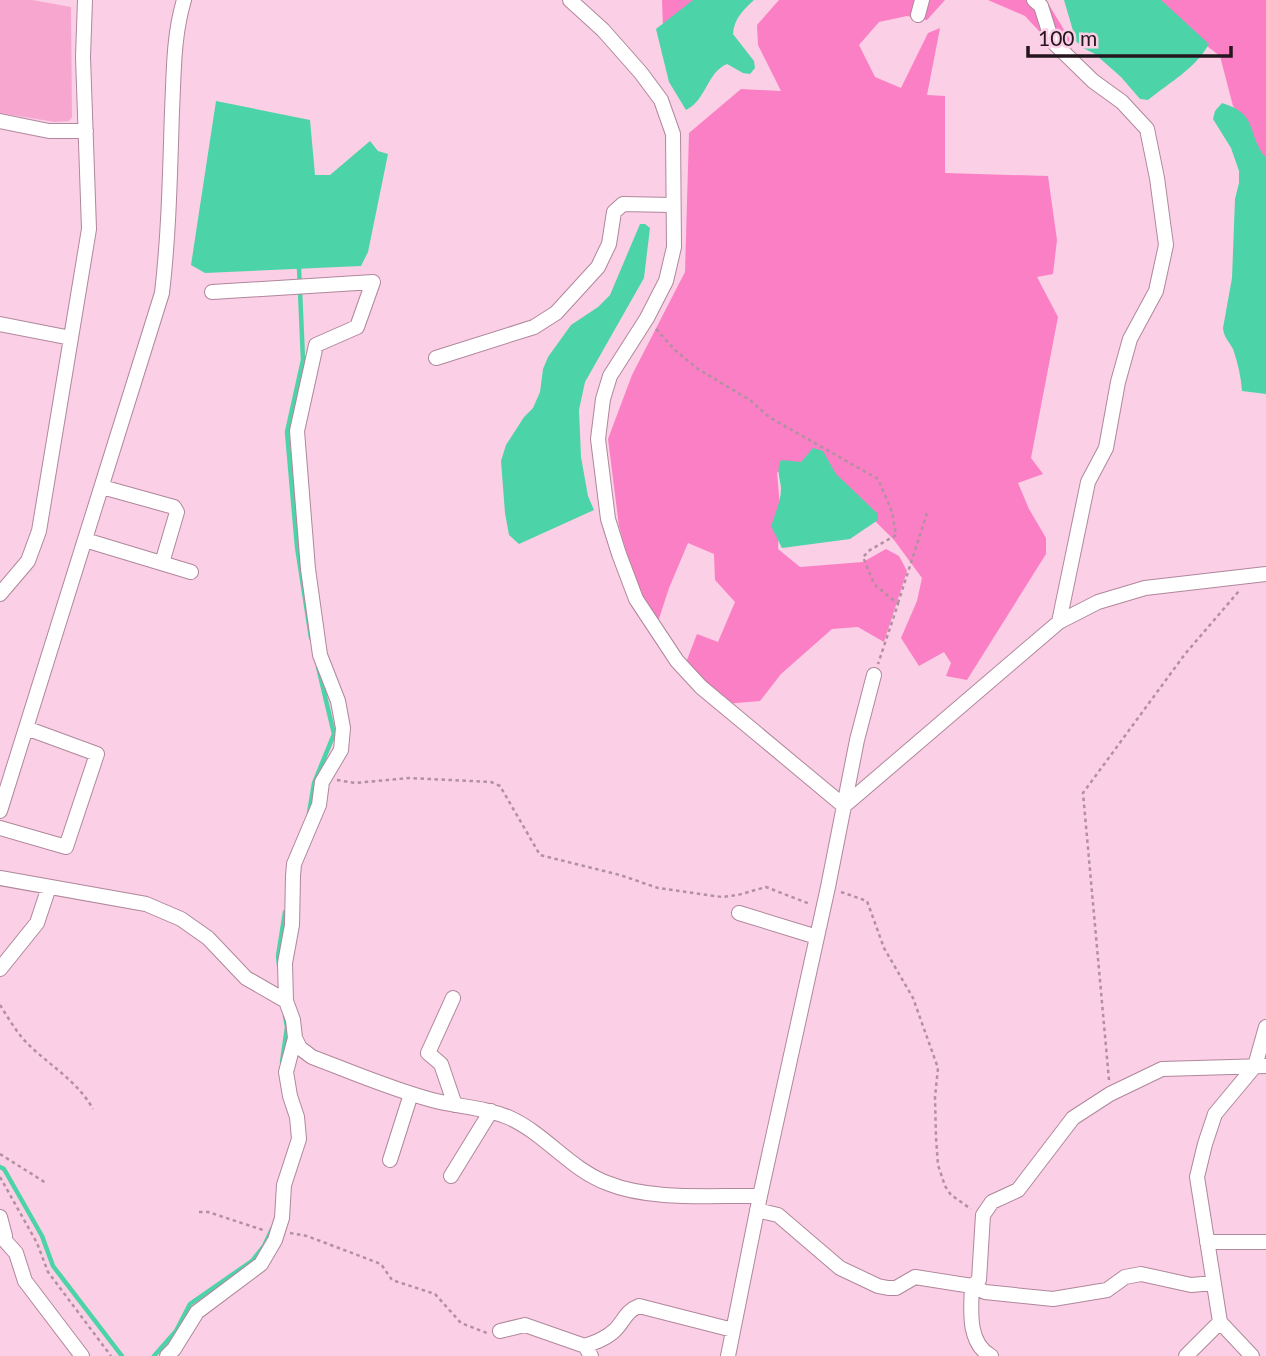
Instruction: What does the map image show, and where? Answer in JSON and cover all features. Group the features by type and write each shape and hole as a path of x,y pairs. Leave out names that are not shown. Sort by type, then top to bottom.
{"street":[{"path":"0,594 28,561 39,531 89,229 83,57 85,0"},
{"path":"0,811 162,293 168,241 173,58 178,20 184,0"},
{"path":"570,0 603,30 662,100 673,134 674,247 666,281 647,318 610,376 603,398 598,439 608,519 636,599 677,661 701,687 844,806"},
{"path":"1034,0 1041,6 1052,41 1093,81 1122,102 1147,129 1166,245 1156,291 1130,339 1118,382 1106,448 1088,482 1059,622"},
{"path":"0,121 49,131 86,131"},
{"path":"436,358 534,327 556,313 598,267 608,244 614,212 623,204 672,205"},
{"path":"212,292 373,282 357,327 316,345 297,431 308,569 320,655 338,701 343,728 341,750 322,782 319,805 311,829 294,864 292,925 285,963 286,1001 300,1048 312,1057 411,1094 491,1111 511,1119 579,1168 606,1183 657,1194 758,1203 778,1214 840,1268 878,1286 896,1287 915,1277 972,1286 985,1292 1053,1299 1107,1290 1125,1277 1141,1273 1191,1285 1214,1283"},
{"path":"0,324 71,338"},
{"path":"102,487 174,507 177,512 162,564"},
{"path":"85,540 191,572"},
{"path":"844,806 1059,622 1098,602 1145,588 1259,575"},
{"path":"728,1356 857,740 874,676"},
{"path":"0,828 66,847 97,754 26,728"},
{"path":"0,878 146,904 181,919 208,938 246,978 286,1001"},
{"path":"0,969 37,923 49,887"},
{"path":"739,913 817,937"},
{"path":"453,998 428,1053 441,1064 455,1105"},
{"path":"1252,1356 1220,1322 1198,1177 1215,1114 1261,1066 1266,1027"},
{"path":"167,1356 197,1312 261,1264 278,1234 284,1185 299,1139 297,1117 286,1072 295,1038"},
{"path":"992,1356 984,1352 975,1336 971,1311 972,1286 979,1280 983,1215 992,1202 1018,1190 1073,1118 1110,1094 1162,1069 1261,1066"},
{"path":"390,1160 411,1094"},
{"path":"451,1176 491,1111"},
{"path":"0,1217 5,1236 2,1237 16,1252 25,1281 82,1356"},
{"path":"1207,1242 1266,1242"},
{"path":"500,1331 525,1325 588,1351 616,1329 625,1315 639,1306 733,1330"},
{"path":"1186,1356 1220,1322"}],"path":[{"path":"647,318 675,350 698,369 750,400 769,416 878,480 892,512 896,535 870,550 863,558 864,565 874,584 898,604"},
{"path":"874,676 927,513"},
{"path":"1110,1094 1083,793 1185,654 1259,575"},
{"path":"326,775 338,781 355,783 409,778 491,782 500,786 540,855 620,875 658,888 722,897 766,887 824,907"},
{"path":"828,887 867,901 871,907 884,948 916,1007 938,1068 935,1097 936,1138 938,1165 945,1186 960,1202 983,1215"},
{"path":"0,1005 27,1044 76,1085 86,1095 93,1109"},
{"path":"0,1154 46,1183"},
{"path":"0,1177 37,1243 48,1272 111,1356"},
{"path":"199,1212 208,1212 278,1234 284,1232 307,1236 374,1261 381,1265 392,1280 435,1294 461,1323 492,1334 500,1331"}],"shaded area":[{"path":"0,0 32,0 71,7 72,117 69,121 55,122 0,113"},
{"path":"662,0 715,0 663,29"},
{"path":"693,0 754,0 740,15 733,34 754,61 755,68 750,74 727,64 720,68 698,100 686,110 669,82 656,29"},
{"path":"779,0 945,0 927,20 907,16 879,22 859,45 875,77 901,88 928,33 940,28 927,95 945,96 945,173 1048,176 1057,240 1053,274 1037,277 1058,317 1031,458 1043,474 1018,483 1046,538 1046,554 967,680 946,676 951,663 944,652 919,666 901,638 917,601 922,578 894,540 835,481 802,480 777,472 780,507 778,549 800,567 863,562 886,549 899,556 907,571 884,642 858,627 832,629 781,674 760,701 724,704 685,665 697,634 718,642 735,602 715,580 714,554 688,543 655,631 631,568 619,526 608,439 632,375 685,272 689,133 741,89 781,91 758,45 757,25"},
{"path":"988,0 1046,0 1069,38 1076,71 1025,16"},
{"path":"1064,0 1161,0 1209,44 1197,61 1182,75 1148,100 1140,99 1121,77 1076,41"},
{"path":"1154,0 1266,0 1266,168 1250,131 1233,106 1220,56 1161,11"},
{"path":"216,101 310,120 315,175 330,175 370,141 378,151 388,154 368,252 361,266 205,273 191,265"},
{"path":"1222,103 1234,107 1247,119 1266,158 1266,394 1242,391 1233,349 1223,328 1232,278 1235,199 1239,171 1231,148 1213,119 1215,111"},
{"path":"640,224 650,228 644,278 585,382 579,410 581,457 588,496 594,510 519,544 509,535 505,513 501,461 506,445 533,408 540,392 543,369 548,357 571,325 598,307 610,295"},
{"path":"813,448 823,451 836,474 878,514 878,520 850,539 782,548 771,526 781,493 781,460 801,462"}],"waterway":[{"path":"299,268 303,360 287,432 297,547 311,638"},
{"path":"309,813 314,783 334,734 318,667"},
{"path":"279,965 285,912"},
{"path":"282,1062 287,1027 285,1016"},
{"path":"0,1167 4,1169 42,1236 53,1266 122,1356"},
{"path":"154,1356 176,1331 190,1304 252,1261 264,1246 272,1229"}]}
